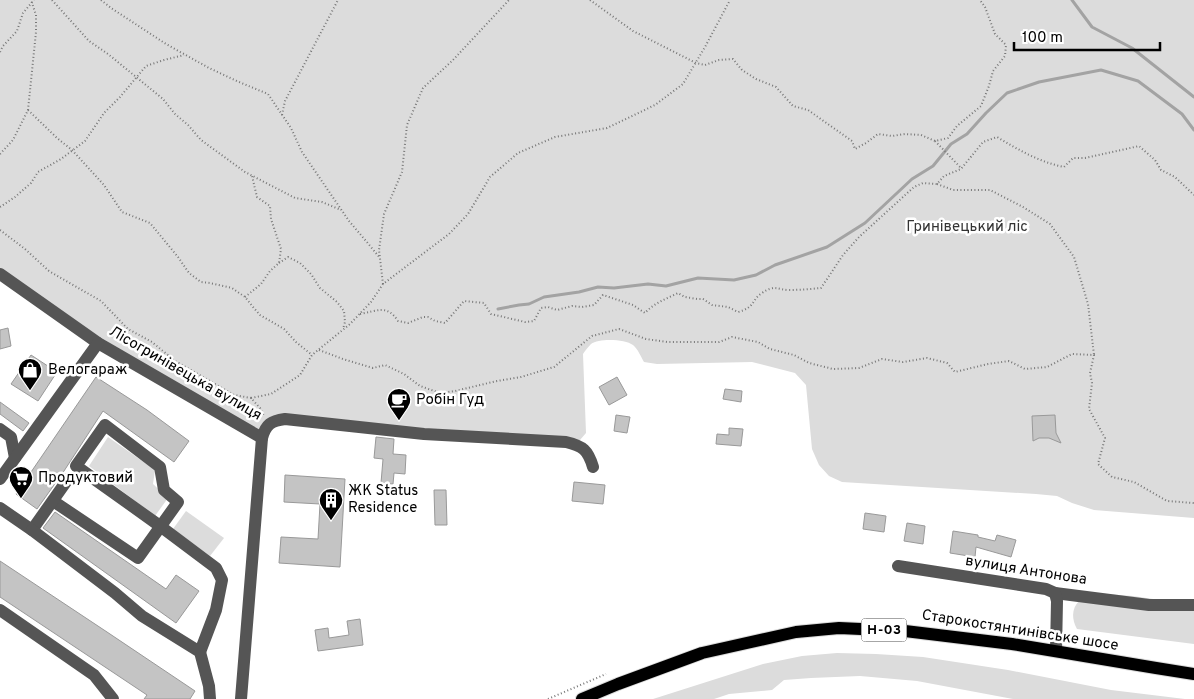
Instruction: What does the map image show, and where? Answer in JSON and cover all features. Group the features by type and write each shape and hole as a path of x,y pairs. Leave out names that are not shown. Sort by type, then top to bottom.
{"main road":[{"name":"Старокостянтинівське шосе","path":"582,699 702,653 796,632 839,628 905,630 1012,644 1194,674"}],"street":[{"name":"Лісогринівецька вулиця","path":"0,274 98,342 264,433 241,699"},
{"path":"0,479 98,342"},
{"path":"264,433 276,420 285,419 424,434 566,442 585,449 593,467"},
{"path":"53,501 138,558 160,526 178,502 164,490 160,467 105,425 76,466 160,526 216,568 222,580 216,610 200,652 209,686 210,699"},
{"path":"0,429 12,437 15,458"},
{"path":"32,530 68,479"},
{"path":"0,508 115,593 142,616 200,652"},
{"name":"вулиця Антонова","path":"898,566 1046,589 1055,593 1149,605 1194,605"},
{"path":"1055,593 1057,601 1056,651"},
{"path":"0,610 94,675 113,699"}],"path":[{"path":"52,0 89,41 163,99 201,140 245,172 295,198 322,202 341,210"},
{"path":"101,0 140,27 209,68 268,94 291,128 302,152 348,221 380,258"},
{"path":"282,115 286,101 338,0"},
{"path":"383,284 379,250 384,214 402,172 407,124 423,88 453,60 509,0"},
{"path":"590,0 633,31 696,63 705,66 718,60 732,58 742,70 756,79 776,87 794,106 808,110 852,141 855,149 878,134 892,136 905,134 921,135 935,142 961,169"},
{"path":"0,230 49,271 101,301 128,329 152,342 175,361 234,395 252,398 270,394 300,375 312,355 360,314 383,284 449,234 468,214 490,177 518,153 555,137 607,128 655,105 683,84 730,0"},
{"path":"935,142 948,138 957,126 981,106 993,72 1005,56 1006,45 995,34 988,14 980,0"},
{"path":"0,52 17,31 23,13 33,1"},
{"path":"0,154 13,140 28,110 36,32 36,15 33,1"},
{"path":"0,207 31,183 38,172 85,141 104,113 146,66 185,54"},
{"path":"28,110 72,150 104,185 122,212 150,222 189,273 201,282 232,288 245,297 260,315 284,329 312,355"},
{"path":"937,184 944,176 961,169 983,142 997,137 1033,158 1064,167 1073,158 1085,158 1139,146 1155,160 1161,170 1175,177 1194,195"},
{"path":"252,175 257,197 270,206 271,219 281,249 279,263"},
{"path":"360,314 389,310 398,321 408,323 423,316 445,323 464,301 484,303 491,314 525,322 534,321 540,308 548,307 557,310 572,306 594,305 603,295 632,305 646,313 653,305 678,293 685,297 703,299 712,305 728,307 738,312 751,307 763,292 775,287 787,290 821,288 843,255 883,214 895,206 914,187 923,183 937,184 953,190 990,190 1050,224 1074,257 1088,304 1094,355 1090,372 1092,383 1089,410 1105,438 1098,464 1112,477 1134,482 1167,500 1194,503"},
{"path":"245,297 261,284 270,271 288,257 300,263 311,274 320,288 344,310 345,322 343,330"},
{"path":"319,350 373,368 385,365 404,374 420,386 440,393 521,377 554,367 592,336 620,330 646,339 667,342 719,342 732,337 758,342 770,349 794,355 809,363 833,369 859,368 882,359 903,362 927,358 947,363 955,372 1010,361 1025,368 1047,367 1072,354 1094,355"},
{"path":"252,398 260,408 266,422 264,433"},
{"path":"548,699 606,674"}],"green space":[{"name":"Гринівецький ліс","path":"0,0 1194,0 1194,518 1094,510 1057,496 842,482 829,476 819,465 812,449 806,385 795,373 752,362 657,364 644,362 633,345 618,340 595,342 583,354 586,433 580,440 566,442 285,419 251,432 0,274"},
{"path":"108,437 155,470 153,484 168,498 155,516 89,466"},
{"path":"186,511 224,538 210,556 173,529"},
{"path":"1093,593 1133,596 1194,605 1194,644 1077,629 1073,618 1076,604"},
{"path":"837,653 923,657 1008,670 1111,690 1185,699 1013,699 917,681 860,676 784,680 772,690 729,694 714,699 653,699 763,664 802,656"}],"building":[{"path":"8,328 11,346 0,349 0,330"},
{"path":"31,355 57,372 38,401 11,384"},
{"path":"96,377 147,410 189,441 174,462 103,411 37,509 16,494"},
{"path":"617,377 627,395 609,405 599,387"},
{"path":"725,389 742,391 741,402 723,399"},
{"path":"0,402 29,423 23,431 0,414"},
{"path":"616,415 630,417 627,433 614,431"},
{"path":"1055,415 1056,433 1061,443 1049,438 1039,438 1033,441 1032,416"},
{"path":"729,428 743,429 741,446 716,444 717,434 729,435"},
{"path":"376,437 394,439 393,454 406,455 405,474 394,473 393,484 381,483 383,459 374,458"},
{"name":"ЖК Status Residence","path":"285,475 345,479 340,567 279,563 281,537 318,539 320,504 284,502"},
{"path":"574,482 605,485 603,504 572,501"},
{"path":"434,490 446,490 447,525 435,525"},
{"path":"55,512 166,589 176,575 199,591 176,623 43,528"},
{"path":"865,513 886,516 884,532 863,529"},
{"path":"907,523 925,526 923,544 904,541"},
{"path":"953,531 978,535 978,537 995,541 997,535 1016,540 1011,557 976,547 975,557 950,553"},
{"path":"0,561 195,691 190,699 144,699 147,695 0,597"},
{"path":"360,619 363,645 318,651 315,630 328,628 329,638 349,635 347,621"}],"waterway":[{"path":"1072,0 1092,27 1132,48 1194,97"},
{"path":"498,309 529,304 544,297 598,287 614,288 648,284 666,286 698,278 734,280 756,275 775,265 827,247 865,223 912,179 933,166 951,144 967,134 1007,93 1039,82 1101,70 1138,81 1182,114 1194,130"}],"place":[{"name":"Велогараж","path":"30,391"},
{"name":"Робін Гуд","path":"399,421"},
{"name":"Продуктовий","path":"21,499"},
{"name":"ЖК Status Residence","path":"331,521"}]}
